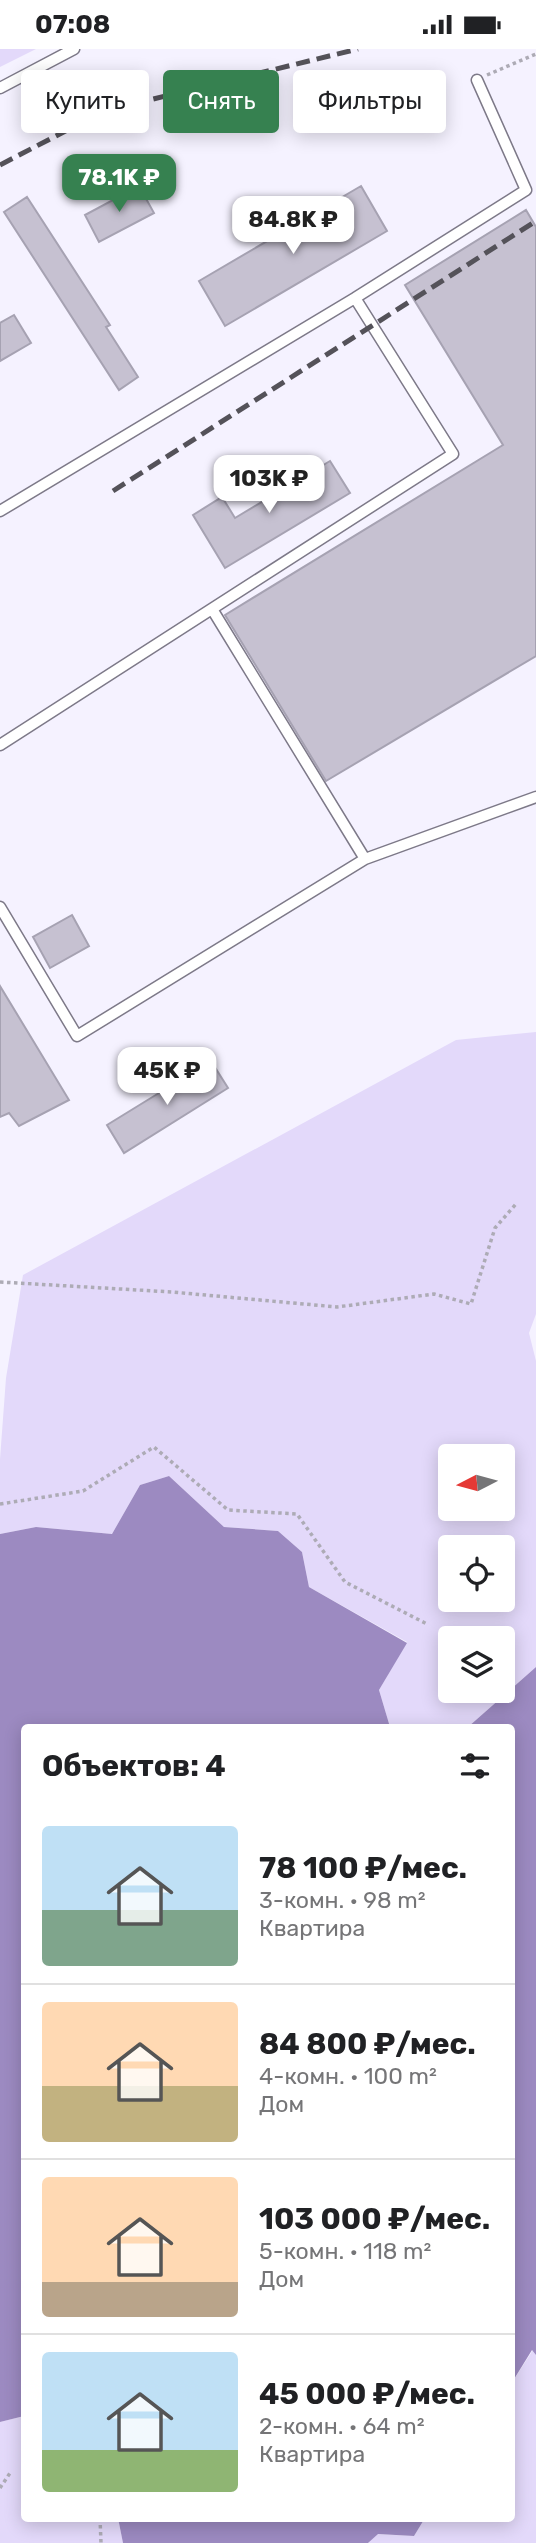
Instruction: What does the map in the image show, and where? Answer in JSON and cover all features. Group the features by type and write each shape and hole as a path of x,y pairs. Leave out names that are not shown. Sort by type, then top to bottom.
{"lane":[{"path":"0,88 74,49"},
{"path":"0,511 355,298 526,190 477,80"},
{"path":"0,745 453,454 355,298"},
{"path":"212,609 365,859"},
{"path":"0,907 77,1036 365,859 536,797"}],"path":[{"path":"477,80 536,54"},
{"path":"0,1282 172,1292 337,1307 434,1294 471,1304 495,1229 516,1204"},
{"path":"0,1504 83,1491 154,1447 228,1510 297,1514 345,1582 427,1624"},
{"path":"0,2488 10,2473"},
{"path":"100,2522 101,2543"}],"shaded area":[{"path":"0,49 36,49 0,67"},
{"path":"536,1032 536,1314 529,1333 536,1361 536,1667 515,1686 515,1626 438,1626 438,1703 495,1703 471,1724 389,1724 379,1690 407,1642 309,1587 302,1552 278,1531 224,1527 169,1476 140,1485 112,1534 36,1527 0,1534 0,1459 6,1378 23,1275 456,1040"},
{"path":"169,1476 224,1527 278,1531 302,1552 309,1587 407,1643 379,1690 389,1724 21,1724 21,2417 0,2422 0,1534 36,1527 112,1534 140,1485"},
{"path":"536,1667 536,2355 532,2350 515,2378 515,1724 471,1724 495,1703 515,1703 515,1686"},
{"path":"533,2350 536,2355 536,2543 368,2543 377,2534 414,2536 423,2522 515,2522 515,2378"},
{"path":"21,2417 21,2522 119,2522 123,2543 0,2543 0,2422"},
{"path":"119,2522 423,2522 414,2536 378,2534 368,2543 123,2543"}],"building":[{"path":"139,186 154,213 99,242 85,215"},
{"path":"361,186 387,231 225,326 199,281"},
{"path":"27,197 110,325 106,327 138,377 119,390 4,212"},
{"path":"526,210 536,227 536,656 326,781 225,615 503,445 405,285"},
{"path":"14,315 31,343 0,361 0,323"},
{"path":"330,461 350,493 225,568 193,515 222,497 235,518"},
{"path":"72,915 89,946 50,968 33,937"},
{"path":"0,986 69,1100 19,1126 9,1113 0,1117"},
{"path":"211,1061 228,1088 124,1153 107,1125"}],"railway":[{"path":"0,165 104,111 358,49"},
{"path":"113,491 536,221"}]}
